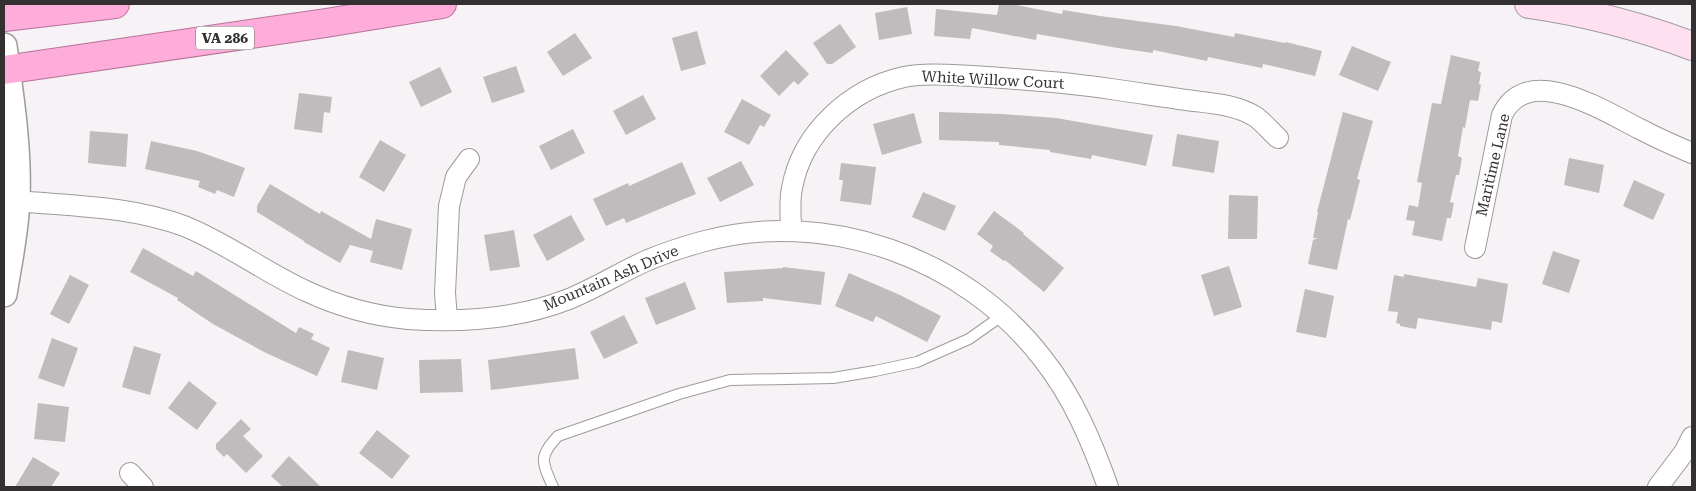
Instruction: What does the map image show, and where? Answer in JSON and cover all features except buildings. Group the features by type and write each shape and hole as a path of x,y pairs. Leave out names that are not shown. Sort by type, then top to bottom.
{"highway":[{"path":"4,17 115,4"},
{"name":"VA 286","path":"5,62 326,23 442,4"}],"main road":[{"path":"1529,4 1608,19 1642,28 1692,46"}],"street":[{"path":"4,294 17,201 16,140 5,62"},
{"name":"White Willow Court","path":"790,230 792,187 799,165 810,142 822,126 839,109 855,97 887,82 904,78 936,75 1027,79 1229,106 1256,117 1278,138"},
{"name":"Maritime Lane","path":"1474,248 1502,115 1506,107 1518,96 1534,91 1542,91 1582,99 1659,139 1692,153"},
{"path":"448,319 445,293 448,206 456,177 469,159"},
{"name":"Mountain Ash Drive","path":"17,201 117,210 159,218 206,236 304,290 361,311 395,318 486,320 520,315 571,298 649,260 677,249 742,234 790,230 828,234 863,241 911,258 935,269 975,293 1003,315 1044,360 1067,394 1083,424 1108,487"},
{"path":"1658,487 1692,437"}],"lane":[{"path":"553,487 543,464 547,447 558,436 678,394 730,380 833,378 917,362 969,340 1003,315"}]}
